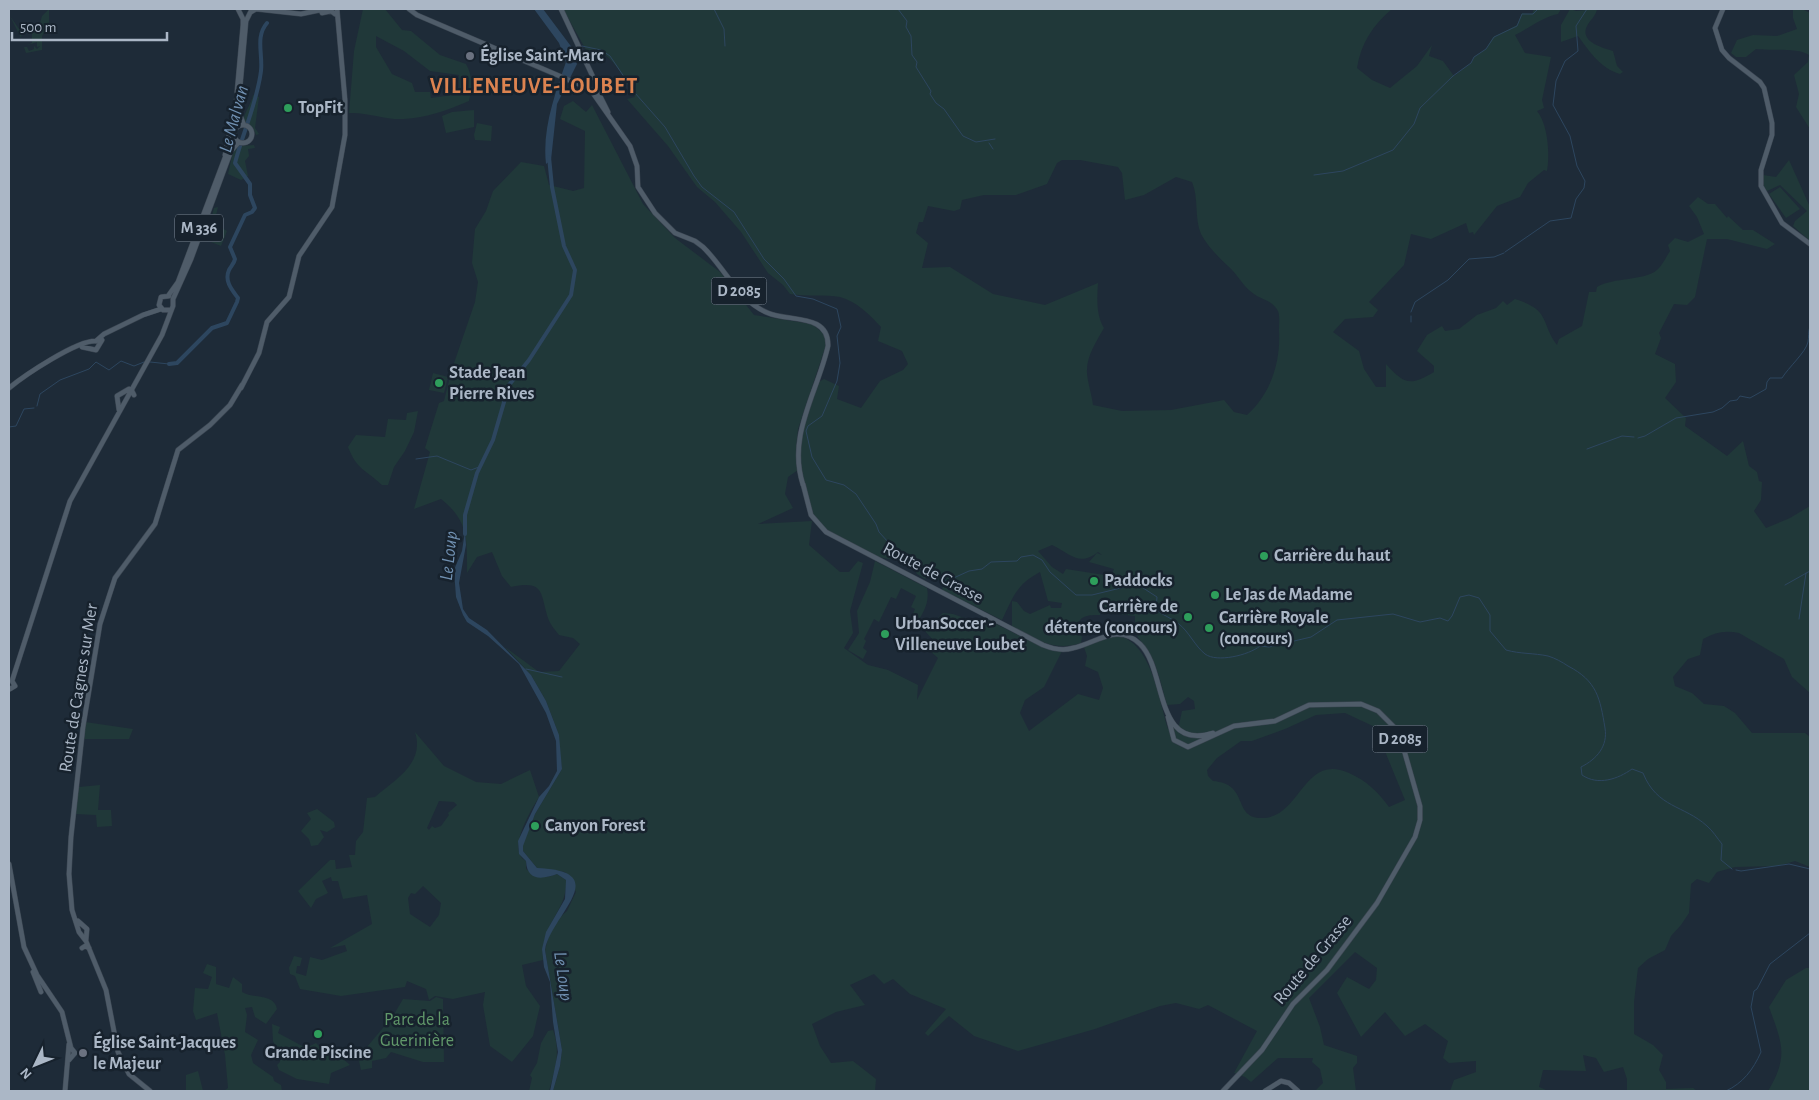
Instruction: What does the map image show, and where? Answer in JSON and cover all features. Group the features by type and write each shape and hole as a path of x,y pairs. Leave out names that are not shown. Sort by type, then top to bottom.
{"main road":[{"path":"238,9 241,14 260,10 297,14 335,10"},
{"path":"268,9 305,13"},
{"path":"318,12 325,9"},
{"name":"D 2085","path":"410,9 417,15 552,72 592,86"},
{"name":"Route de Grasse","path":"561,9 592,78 592,86 634,156 638,187 668,228 703,247 754,306 768,313 811,321 819,325 826,333 828,346 801,424 798,453 803,485 811,515 826,532 1043,645 1055,649 1071,649 1100,637 1116,634 1132,638 1142,646 1150,657 1168,717"},
{"path":"1723,9 1715,28 1722,50 1728,58 1760,82 1764,88 1772,123 1772,135 1761,170 1761,186 1782,223 1810,244"},
{"path":"246,31 251,16 260,10"},
{"name":"Route de Cagnes sur Mer","path":"81,927 72,910 70,886 71,858 82,734 101,618 117,573 142,544 155,524 174,458 180,447 205,430 223,412 242,385 259,353 271,318 289,297 299,256 332,207 345,135 345,100 335,10"},
{"path":"235,138 239,142 247,143 252,138 251,130 244,125 240,116 239,99 246,31 250,12"},
{"name":"M 336","path":"168,296 178,282 224,159 237,95 243,25 241,14"},
{"name":"Route de Grasse","path":"592,86 600,84 599,91 610,118"},
{"path":"592,86 599,91"},
{"path":"237,95 239,126"},
{"path":"224,159 235,138 235,131 239,126 244,125"},
{"name":"M 336","path":"173,299 191,259 230,151 239,142"},
{"path":"9,389 54,358 71,350 97,343 108,333 143,315 159,302 161,298 168,296 173,299 174,304 165,310 143,315"},
{"path":"9,696 10,688 15,686 10,682 67,509 119,410 124,395 132,388 156,344 166,318 165,310 159,302"},
{"path":"90,345 96,350 97,343"},
{"path":"132,388 134,396"},
{"path":"121,403 117,396 124,395"},
{"name":"Route de Grasse","path":"1223,730 1241,724 1275,721 1309,705 1346,702 1371,707 1387,718 1399,736 1418,795 1420,810 1415,837 1377,903 1327,970 1293,1004 1262,1050 1224,1091"},
{"name":"D 2085","path":"1168,717 1180,730 1193,736 1208,735 1223,730"},
{"name":"D 2085","path":"1168,717 1173,738 1185,747 1193,746 1223,730"},
{"name":"Route de Cagnes sur Mer","path":"71,858 74,910 81,927"},
{"path":"9,864 24,946 41,992"},
{"path":"70,886 72,873"},
{"path":"84,935 88,929 81,927 79,932 84,935 106,990 118,1052 129,1074 150,1091"},
{"path":"82,948 84,946 89,948"},
{"path":"30,964 62,1012 70,1047 75,1053 70,1056 68,1062 65,1091"},
{"path":"1265,1091 1281,1081 1289,1083 1298,1091"}],"green space":[{"path":"49,9 49,33 45,32 42,36 42,50 26,53 24,47 27,47 29,51 34,49 34,46 37,49 40,46 37,47 37,42 25,46 32,43 32,32 22,33 21,38 10,16 19,29 40,23 42,16"},
{"path":"363,9 385,9 402,30 411,31 440,55 466,64 471,82 469,101 437,113 412,118 397,119 349,113 354,51","holes":["376,36 404,51 430,71 459,75 460,94 431,98 430,92 415,92 412,83 392,74 376,47"]},
{"path":"563,9 1392,9 1379,21 1369,35 1361,50 1357,68 1372,80 1390,88 1417,66 1432,45 1429,56 1443,61 1454,76 1471,63 1475,56 1486,49 1493,37 1517,25 1522,13 1532,14 1534,9 1561,9 1558,14 1541,20 1515,35 1525,53 1551,57 1542,100 1544,108 1537,111 1546,131 1547,171 1544,170 1528,183 1520,197 1497,206 1474,235 1473,232 1469,233 1466,223 1431,239 1411,234 1404,265 1369,302 1378,310 1373,317 1345,319 1333,332 1359,351 1364,369 1376,387 1386,387 1386,364 1398,376 1408,381 1426,377 1434,372 1434,366 1417,351 1427,335 1442,326 1445,331 1459,329 1477,315 1496,308 1503,301 1507,305 1515,299 1526,303 1540,312 1557,345 1559,339 1582,326 1589,292 1596,292 1597,287 1604,284 1645,276 1657,270 1670,251 1668,245 1675,238 1688,242 1704,234 1697,217 1689,206 1698,197 1708,204 1715,204 1727,218 1728,216 1743,230 1753,230 1775,244 1767,249 1727,239 1707,239 1695,297 1687,305 1674,304 1659,333 1661,338 1655,354 1675,364 1676,382 1665,398 1686,418 1685,426 1727,456 1743,441 1749,466 1757,472 1759,481 1762,482 1761,500 1754,511 1766,528 1790,518 1810,506 1810,693 1792,677 1784,659 1734,632 1721,632 1703,639 1700,655 1688,659 1673,677 1675,686 1692,693 1704,704 1724,706 1735,713 1752,733 1805,733 1810,737 1810,867 1795,861 1778,866 1735,867 1717,872 1709,883 1697,879 1691,884 1689,913 1671,936 1665,950 1648,959 1638,968 1634,1002 1634,1034 1653,1045 1663,1055 1659,1070 1666,1082 1666,1089 1693,1088 1697,1091 1627,1091 1627,1079 1623,1067 1604,1072 1596,1058 1583,1055 1586,1071 1543,1070 1539,1087 1546,1090 1561,1091 1450,1091 1454,1080 1476,1072 1476,1061 1449,1063 1443,1058 1448,1041 1425,1024 1405,1036 1385,1012 1361,1037 1337,993 1347,977 1369,989 1376,980 1377,968 1355,952 1309,998 1320,1027 1324,1045 1357,1056 1357,1063 1353,1068 1356,1091 1315,1091 1323,1083 1320,1069 1312,1062 1313,1058 1278,1058 1251,1082 1245,1077 1234,1073 1257,1031 1208,1005 1199,1009 1176,1003 1160,1006 1095,1029 1018,1051 974,1036 949,1016 928,1036 925,1033 946,1009 910,994 893,979 884,984 874,974 850,985 865,1005 836,1012 812,1024 820,1046 831,1063 853,1061 876,1079 875,1091 553,1091 562,1050 545,950 549,935 558,919 567,911 576,892 565,872 537,868 523,851 523,841 535,814 562,769 557,730 546,701 531,675 505,647 539,672 559,671 580,644 573,638 559,635 551,625 542,595 536,587 522,585 511,587 502,576 492,552 477,557 467,573 466,541 462,523 450,507 441,499 414,509 430,452 425,448 439,403 444,401 452,369 475,302 478,282 472,263 475,229 486,211 493,191 521,162 544,166 549,185 573,191 584,188 585,131 560,119 564,106 573,101 586,112 592,105 643,204 675,238 720,272 754,315 812,324 824,334 827,342 798,429 796,449 798,470 788,477 785,494 793,508 758,524 812,521 809,545 840,572 849,572 858,561 863,563 850,611 853,633 844,648 868,665 888,670 918,685 917,700 938,658 930,651 933,640 925,631 943,613 953,614 984,625 988,620 1040,646 1062,651 1044,687 1025,700 1020,713 1029,731 1078,694 1099,700 1103,688 1098,672 1085,666 1087,656 1084,647 1109,636 1123,637 1134,644 1150,670 1168,729 1179,725 1182,711 1195,709 1194,701 1188,697 1180,704 1167,705 1155,664 1138,637 1135,616 1100,612 1100,615 1086,616 1078,622 1077,626 1082,637 1081,643 1062,646 1045,643 1012,628 1012,601 1017,602 1024,611 1030,614 1050,605 1051,608 1061,608 1062,603 1048,601 1040,572 1025,582 1016,592 1002,620 942,590 945,580 938,580 930,575 925,579 917,574 911,565 911,559 893,544 893,559 882,558 868,553 838,537 819,524 811,511 805,490 801,467 800,436 819,382 824,379 839,386 837,399 861,408 880,381 903,370 908,364 902,351 878,341 881,327 852,302 834,296 790,294 783,285 768,273 741,232 715,202 697,187 668,146 627,99 635,97 617,68 605,55 598,52 591,51 593,56 590,57","holes":["1062,160 1080,160 1118,167 1122,173 1125,200 1144,195 1176,177 1192,182 1199,228 1204,239 1248,289 1276,307 1279,313 1278,353 1273,376 1262,397 1247,415 1234,412 1224,400 1171,410 1122,411 1093,405 1087,367 1092,350 1104,328 1098,312 1098,283 1045,305 993,294 950,267 922,268 928,243 916,233 919,222 923,222 928,206 954,211 960,209 962,200 984,195 1016,195 1047,184 1057,163","1052,545 1080,559 1098,552 1102,555 1097,553 1089,562 1114,569 1111,576 1066,569 1063,574 1052,567 1038,551","1345,713 1375,727 1405,800 1389,807 1367,783 1349,773 1333,769 1321,772 1311,779 1284,809 1273,816 1259,818 1251,816 1246,812 1237,793 1232,788 1224,783 1213,781 1208,776 1207,770 1217,758 1241,741 1252,741 1316,715"]},
{"path":"1570,9 1576,11 1597,9 1587,26 1586,36 1593,43 1613,51 1617,66 1623,72 1620,74 1601,64 1578,36 1561,42 1561,25"},
{"path":"1793,9 1802,9 1810,13 1810,129 1796,107 1799,94 1794,75 1808,62 1809,55 1791,50 1756,49 1746,57 1736,57 1731,53 1737,40 1753,35 1777,36 1797,29 1793,18"},
{"path":"253,95 259,97 255,128 259,134 256,135 244,118"},
{"path":"474,110 474,127 446,133 442,116 452,112"},
{"path":"477,123 492,126 491,141 475,140 474,135"},
{"path":"254,145 255,148 248,149 249,156 245,161 248,176 241,180 228,174 233,152 238,146"},
{"path":"1789,160 1810,207 1810,241 1793,226 1795,221 1807,211 1780,185 1767,191 1762,185 1763,175 1776,177"},
{"path":"1780,187 1800,209 1786,218 1769,194"},
{"path":"218,207 214,223 227,231 221,246 206,240 214,208"},
{"name":"Stade Jean Pierre Rives","path":"433,373 448,377 444,393 429,390"},
{"path":"418,411 414,432 405,451 394,467 388,485 382,485 358,465 348,447 356,435 385,437 388,419 406,420 407,413"},
{"path":"875,561 927,588 928,598 915,626 907,628 915,609 911,607 916,596 901,588 896,599 891,597 879,622 874,619 864,639 866,641 863,648 867,651 863,659 848,650 859,633 857,611 870,582"},
{"path":"85,722 133,729 129,739 83,739"},
{"path":"415,732 444,766 476,782 501,784 530,770 539,797 522,830 518,849 520,856 526,861 526,869 534,874 548,877 557,874 566,880 563,900 546,936 543,947 543,960 522,965 526,986 540,1006 533,1036 512,1062 490,1046 483,1005 485,992 453,999 435,996 429,1000 426,989 407,981 405,987 341,996 300,989 295,976 290,974 289,968 294,956 302,958 300,966 297,966 296,973 306,976 310,957 322,960 347,951 345,945 330,948 372,924 367,895 343,899 338,881 332,881 331,877 322,881 328,893 316,899 311,908 298,891 330,860 335,860 336,869 352,867 349,855 355,855 356,841 363,832 367,798 375,797 400,777 416,753","holes":["439,801 454,802 457,805 448,813 449,815 441,826 435,828 432,826 429,830 427,828","423,886 441,903 439,915 430,927 410,914 408,898 411,893 415,894"]},
{"path":"100,785 98,810 111,810 112,826 97,827 96,815 75,814 79,787"},
{"path":"317,809 334,822 335,827 327,832 320,830 324,837 318,845 311,846 309,839 301,831 311,819 307,813"},
{"path":"207,964 216,967 216,984 229,988 233,977 242,984 242,992 268,998 275,1004 277,1009 266,1024 255,1017 252,1007 245,1008 247,1015 245,1032 258,1040 251,1055 253,1063 273,1077 274,1081 281,1085 282,1091 224,1091 228,1088 225,1055 217,1013 196,1020 193,1011 195,988 208,989 212,977 203,973"},
{"path":"1806,968 1810,968 1810,1091 1768,1091 1775,1079 1781,1059 1780,1040 1769,1007 1786,980"},
{"name":"Parc de la Guerinière","path":"436,997 443,999 444,1062 423,1062 391,1052 386,1058 372,1061 372,1068 361,1070 359,1061 361,1054 393,1016 403,999 430,1001"},
{"path":"272,1024 280,1027 278,1033 306,1048 316,1043 326,1053 331,1052 337,1057 340,1056 350,1065 331,1073 329,1084 297,1079 279,1070 277,1065 280,1062 279,1054 273,1041"},
{"path":"553,1030 557,1053 549,1091 529,1091 532,1078 530,1075 537,1063 541,1043 548,1031"},
{"path":"198,1071 203,1091 186,1091 186,1075"}],"water":[{"path":"534,9 543,9 576,53 575,60 577,64 557,104 551,160 546,164 545,151 548,125 566,62 559,43"},
{"name":"Le Loup","path":"465,531 466,545 459,583 463,609 469,618 487,630 531,675 546,701 559,735 562,769 535,814 523,846 523,851 537,868 560,871 572,877 576,886 572,897 549,937 545,950 562,1050 553,1091 550,1091 558,1052 553,1022 550,982 544,967 542,949 546,932 565,899 566,880 557,874 541,878 529,873 526,861 519,854 518,841 539,797 549,786 557,771 556,741 546,713 519,664 488,636 467,622 463,615 456,597 454,570 462,551"}],"waterway":[{"path":"714,9 724,29 725,46"},
{"path":"898,9 907,21 906,27 911,36 912,55 917,62 916,67 936,103 944,109 963,136 976,142 995,139"},
{"path":"1314,175 1343,171 1393,150 1414,124 1420,108 1453,76 1471,63 1474,57 1486,49 1494,37 1517,26 1522,14 1533,14 1538,9"},
{"path":"1505,252 1550,221 1571,218 1576,199 1584,188 1585,181 1577,166 1570,136 1553,105 1556,81 1565,61 1578,51 1576,26 1587,9"},
{"name":"Le Malvan","path":"169,364 177,363 212,328 227,323 237,302 238,298 229,285 227,278 235,259 230,247 245,215 252,212 255,208 250,195 250,184 235,163 259,83 261,71 260,40 263,28 267,23"},
{"path":"582,46 601,50 610,56 635,93 665,127 702,187 734,212 764,259 784,279 796,296 813,299 837,309 841,327 837,336 840,363 837,381 822,416 808,426 806,431 812,457 826,480 844,485 856,494 876,524 879,532 898,553 924,571 936,574 947,581 969,571 982,569 991,562 1017,561 1021,557 1033,555 1042,560 1050,572 1076,595 1092,595 1137,584 1157,597 1156,610 1179,624 1205,654 1217,658 1233,657 1260,646 1269,647 1311,637 1337,620 1393,614 1420,622 1440,618 1448,621 1460,597 1469,595 1479,598 1490,615 1490,631 1506,650 1543,655 1556,659 1578,672 1596,691 1605,728 1605,741 1596,756 1581,767 1582,775 1601,781 1621,776 1632,769 1643,773 1649,784 1663,800 1698,819 1711,830 1722,844 1721,860 1732,869"},
{"path":"989,143 993,149"},
{"name":"Le Loup","path":"465,534 465,515 477,473 493,440 509,385 529,360 571,295 575,270 564,246 552,187 549,157"},
{"path":"1411,312 1415,302 1448,280 1469,259 1494,257 1504,253"},
{"path":"1810,314 1810,325"},
{"path":"1411,316 1411,322"},
{"path":"1638,438 1676,418 1713,412 1722,408 1730,401 1737,400 1740,396 1750,398 1766,389 1770,378 1782,378 1807,346 1810,326"},
{"name":"Le Malvan","path":"37,406 40,394 60,380 89,369 96,362 109,370 121,361 134,366 144,362"},
{"name":"Le Malvan","path":"150,362 169,364"},
{"name":"Le Malvan","path":"9,427 16,426 24,409 34,408"},
{"path":"1587,449 1622,436 1634,437"},
{"path":"416,459 437,456 471,470 479,467"},
{"path":"1785,585 1810,571"},
{"path":"1799,619 1806,573"},
{"path":"526,669 562,677"},
{"path":"1736,870 1741,871 1789,864 1810,869"},
{"path":"1726,1091 1738,1084 1747,1075 1755,1065 1761,1052 1751,1007 1754,991 1757,989 1770,964 1810,933"}],"place":[{"name":"Église Saint-Marc","path":"470,56"},
{"name":"TopFit","path":"288,108"},
{"name":"Stade Jean Pierre Rives","path":"439,383"},
{"name":"Carrière du haut","path":"1264,556"},
{"name":"Paddocks","path":"1094,581"},
{"name":"Le Jas de Madame","path":"1215,595"},
{"name":"Carrière de détente (concours)","path":"1188,617"},
{"name":"Carrière Royale (concours)","path":"1209,628"},
{"name":"UrbanSoccer - Villeneuve Loubet","path":"885,634"},
{"name":"Canyon Forest","path":"535,826"},
{"name":"Grande Piscine","path":"318,1034"},
{"name":"Église Saint-Jacques le Majeur","path":"83,1053"}],"district":[{"name":"VILLENEUVE-LOUBET","path":"534,86"}]}
